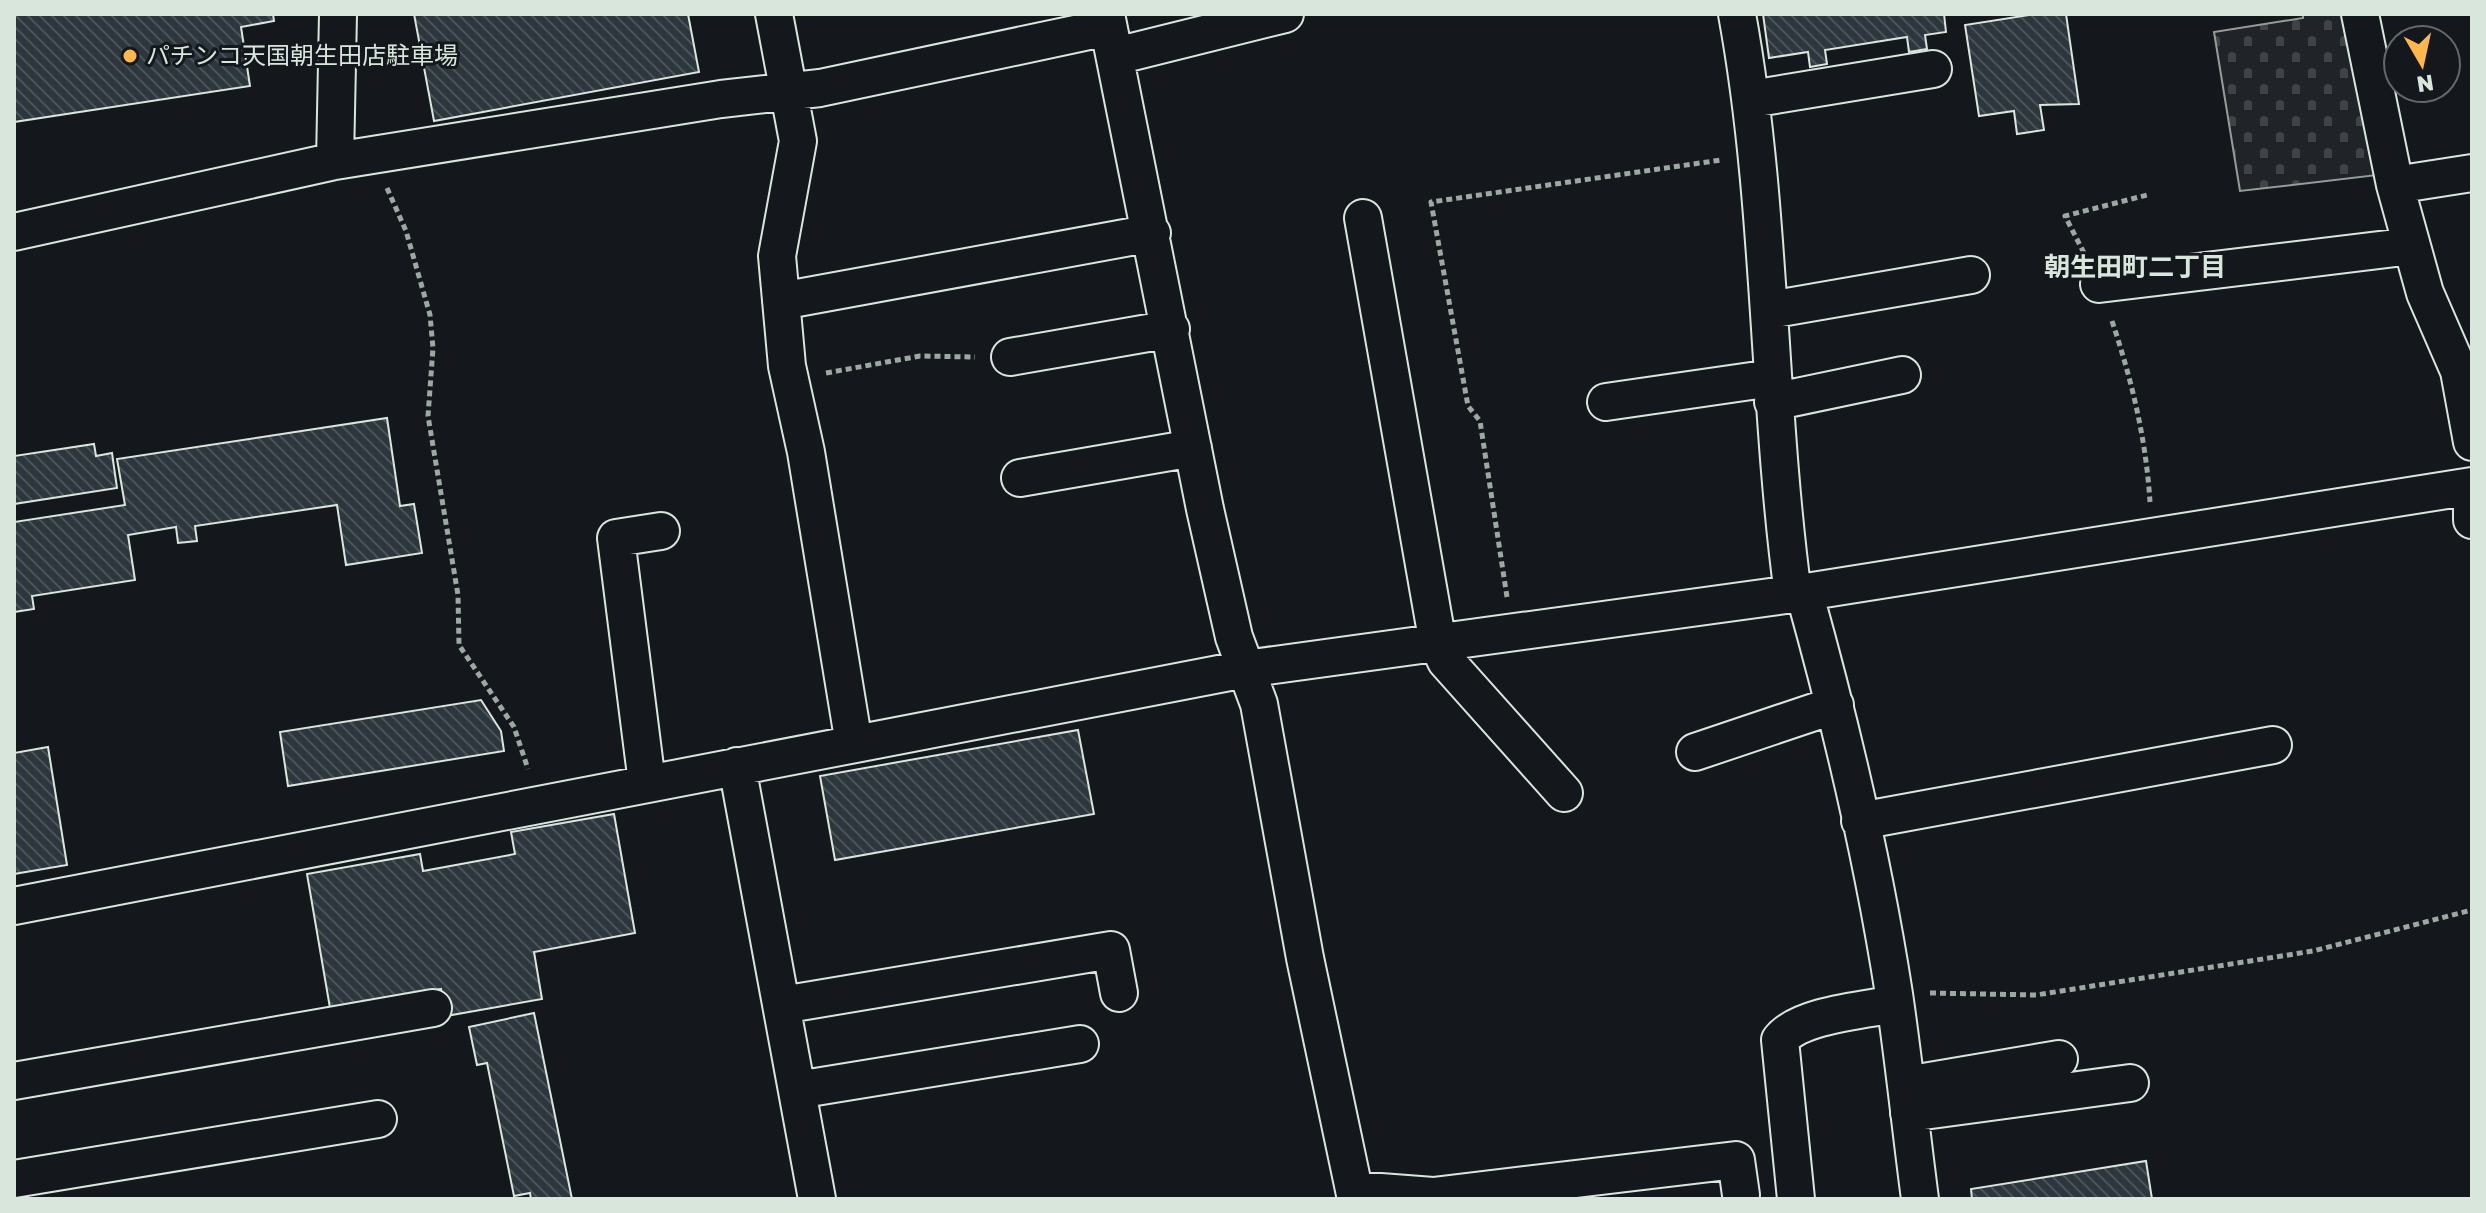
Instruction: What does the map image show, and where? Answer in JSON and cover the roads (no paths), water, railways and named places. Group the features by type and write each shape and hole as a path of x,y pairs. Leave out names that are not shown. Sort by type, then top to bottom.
{"street":[{"path":"335,161 338,14"},
{"path":"774,14 798,141 777,256 781,301 790,380 806,452 854,744"},
{"path":"14,232 335,161 820,88 1110,32 1285,14"},
{"path":"1737,14 1751,99 1756,155 1769,310 1778,485 1798,593 1835,705 1860,821 1895,1000 1920,1199"},
{"path":"2360,14 2395,185 2425,293 2459,371 2472,442"},
{"path":"1110,32 1231,623 1259,704 1305,958 1355,1195 1433,1196 1736,1160 1741,1195"},
{"path":"1751,99 1933,69"},
{"path":"2395,185 2472,173"},
{"path":"1363,218 1438,644 1446,661 1564,793"},
{"path":"781,301 1152,233"},
{"path":"2099,284 2412,246"},
{"path":"1769,310 1971,275"},
{"path":"1010,357 1171,329"},
{"path":"1606,402 1773,390 1902,375"},
{"path":"1020,478 1193,448"},
{"path":"14,906 1245,669 1798,593 2472,486"},
{"path":"2472,499 2472,520"},
{"path":"647,783 616,538 661,531"},
{"path":"1695,752 1835,705"},
{"path":"1860,821 2273,745"},
{"path":"737,766 817,1199"},
{"path":"782,1005 1111,950 1119,993"},
{"path":"1796,1199 1780,1040 1786,1032 1805,1023 1895,1000"},
{"path":"14,1081 433,1008"},
{"path":"797,1090 1080,1044"},
{"path":"1908,1099 2059,1059"},
{"path":"1908,1099 2130,1083"},
{"path":"17,1199 14,1181 378,1119"}],"place":[{"name":"パチンコ天国朝生田店駐車場","path":"130,56"}],"district":[{"name":"朝生田町二丁目","path":"2135,267"}]}
